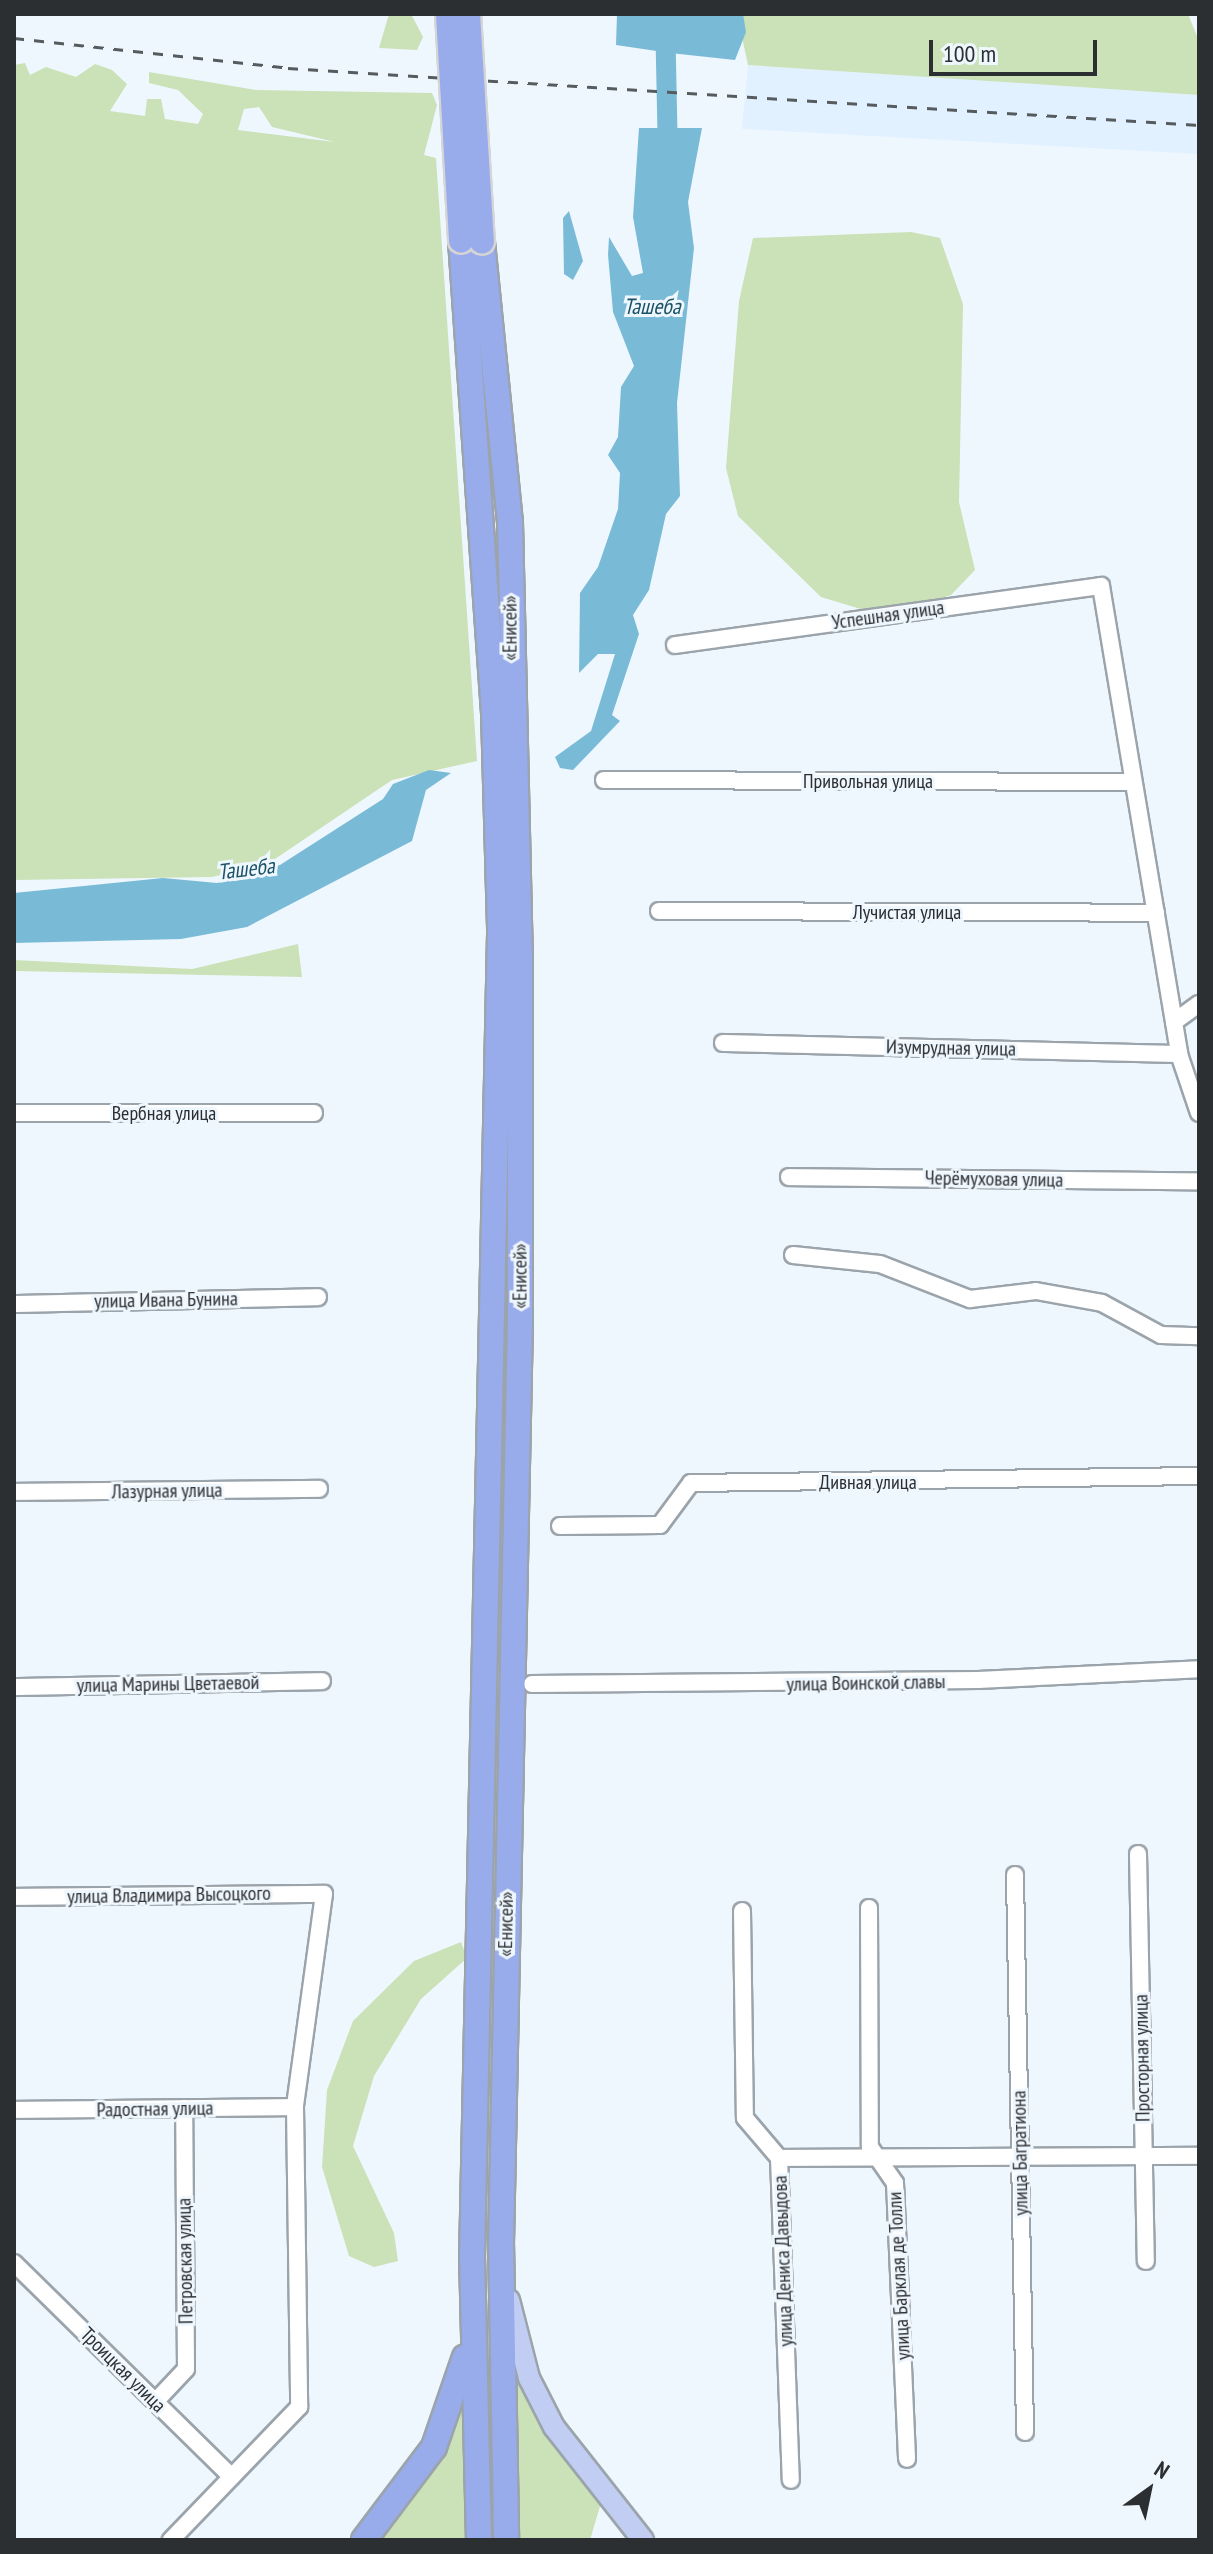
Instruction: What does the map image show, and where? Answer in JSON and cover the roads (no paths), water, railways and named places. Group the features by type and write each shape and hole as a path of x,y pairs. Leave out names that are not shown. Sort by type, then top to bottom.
{"highway":[{"name":"«Енисей»","path":"448,14 471,242 510,522 520,951 520,1322 501,2241 506,2540"},
{"name":"«Енисей»","path":"468,14 471,242 493,698 500,934 472,2255 479,2540"},
{"path":"364,2540 434,2447 454,2405 464,2371 472,2255"}],"main road":[{"path":"501,2241 529,2378 593,2485 643,2540"}],"street":[{"name":"Успешная улица","path":"675,645 1101,586 1132,782"},
{"name":"Привольная улица","path":"604,780 1132,782"},
{"path":"1132,782 1179,1054 1199,1113"},
{"name":"Лучистая улица","path":"659,911 1156,913"},
{"path":"1174,1022 1199,1004"},
{"name":"Изумрудная улица","path":"723,1043 1179,1054"},
{"name":"Вербная улица","path":"14,1113 314,1113"},
{"name":"Черёмуховая улица","path":"789,1177 1199,1181"},
{"path":"793,1255 880,1264 970,1299 1036,1291 1102,1303 1161,1335 1199,1336"},
{"name":"улица Ивана Бунина","path":"14,1304 318,1297"},
{"name":"Дивная улица","path":"560,1526 660,1525 691,1483 1199,1476"},
{"name":"Лазурная улица","path":"14,1492 319,1489"},
{"name":"улица Воинской славы","path":"532,1684 962,1681 1199,1669"},
{"name":"улица Марины Цветаевой","path":"14,1687 322,1681"},
{"name":"Просторная улица","path":"1138,1854 1146,2261"},
{"name":"улица Багратиона","path":"1015,1875 1025,2432"},
{"name":"улица Владимира Высоцкого","path":"14,1897 324,1894 295,2107"},
{"name":"улица Барклая де Толли","path":"869,1908 870,2147 895,2183 907,2459"},
{"name":"улица Дениса Давыдова","path":"742,1911 745,2118 779,2158 791,2480"},
{"path":"171,2540 299,2407 295,2107"},
{"name":"Радостная улица","path":"14,2110 295,2107"},
{"name":"Петровская улица","path":"155,2402 186,2369 184,2108"},
{"path":"779,2158 1199,2156"},
{"name":"Троицкая улица","path":"14,2263 232,2477"}],"water":[{"path":"617,14 743,14 746,32 735,60 670,53 616,45"},
{"name":"Ташеба","path":"639,128 702,128 688,202 694,248 677,403 680,496 666,514 649,590 633,615 639,634 612,715 620,721 573,770 560,768 555,757 591,731 615,654 598,654 579,673 580,593 598,567 618,509 620,473 608,455 618,437 621,387 634,366 613,312 608,255 609,237 632,276 643,273 633,217"},
{"path":"569,211 583,261 573,280 564,274 563,218"},
{"name":"Ташеба","path":"429,770 451,773 426,790 412,841 247,927 181,939 14,943 14,893 163,878 217,883 280,865 383,799 393,784"}],"waterway":[{"name":"Ташеба","path":"665,14 668,154"}],"railway":[{"path":"14,38 288,68 1199,125"}]}
